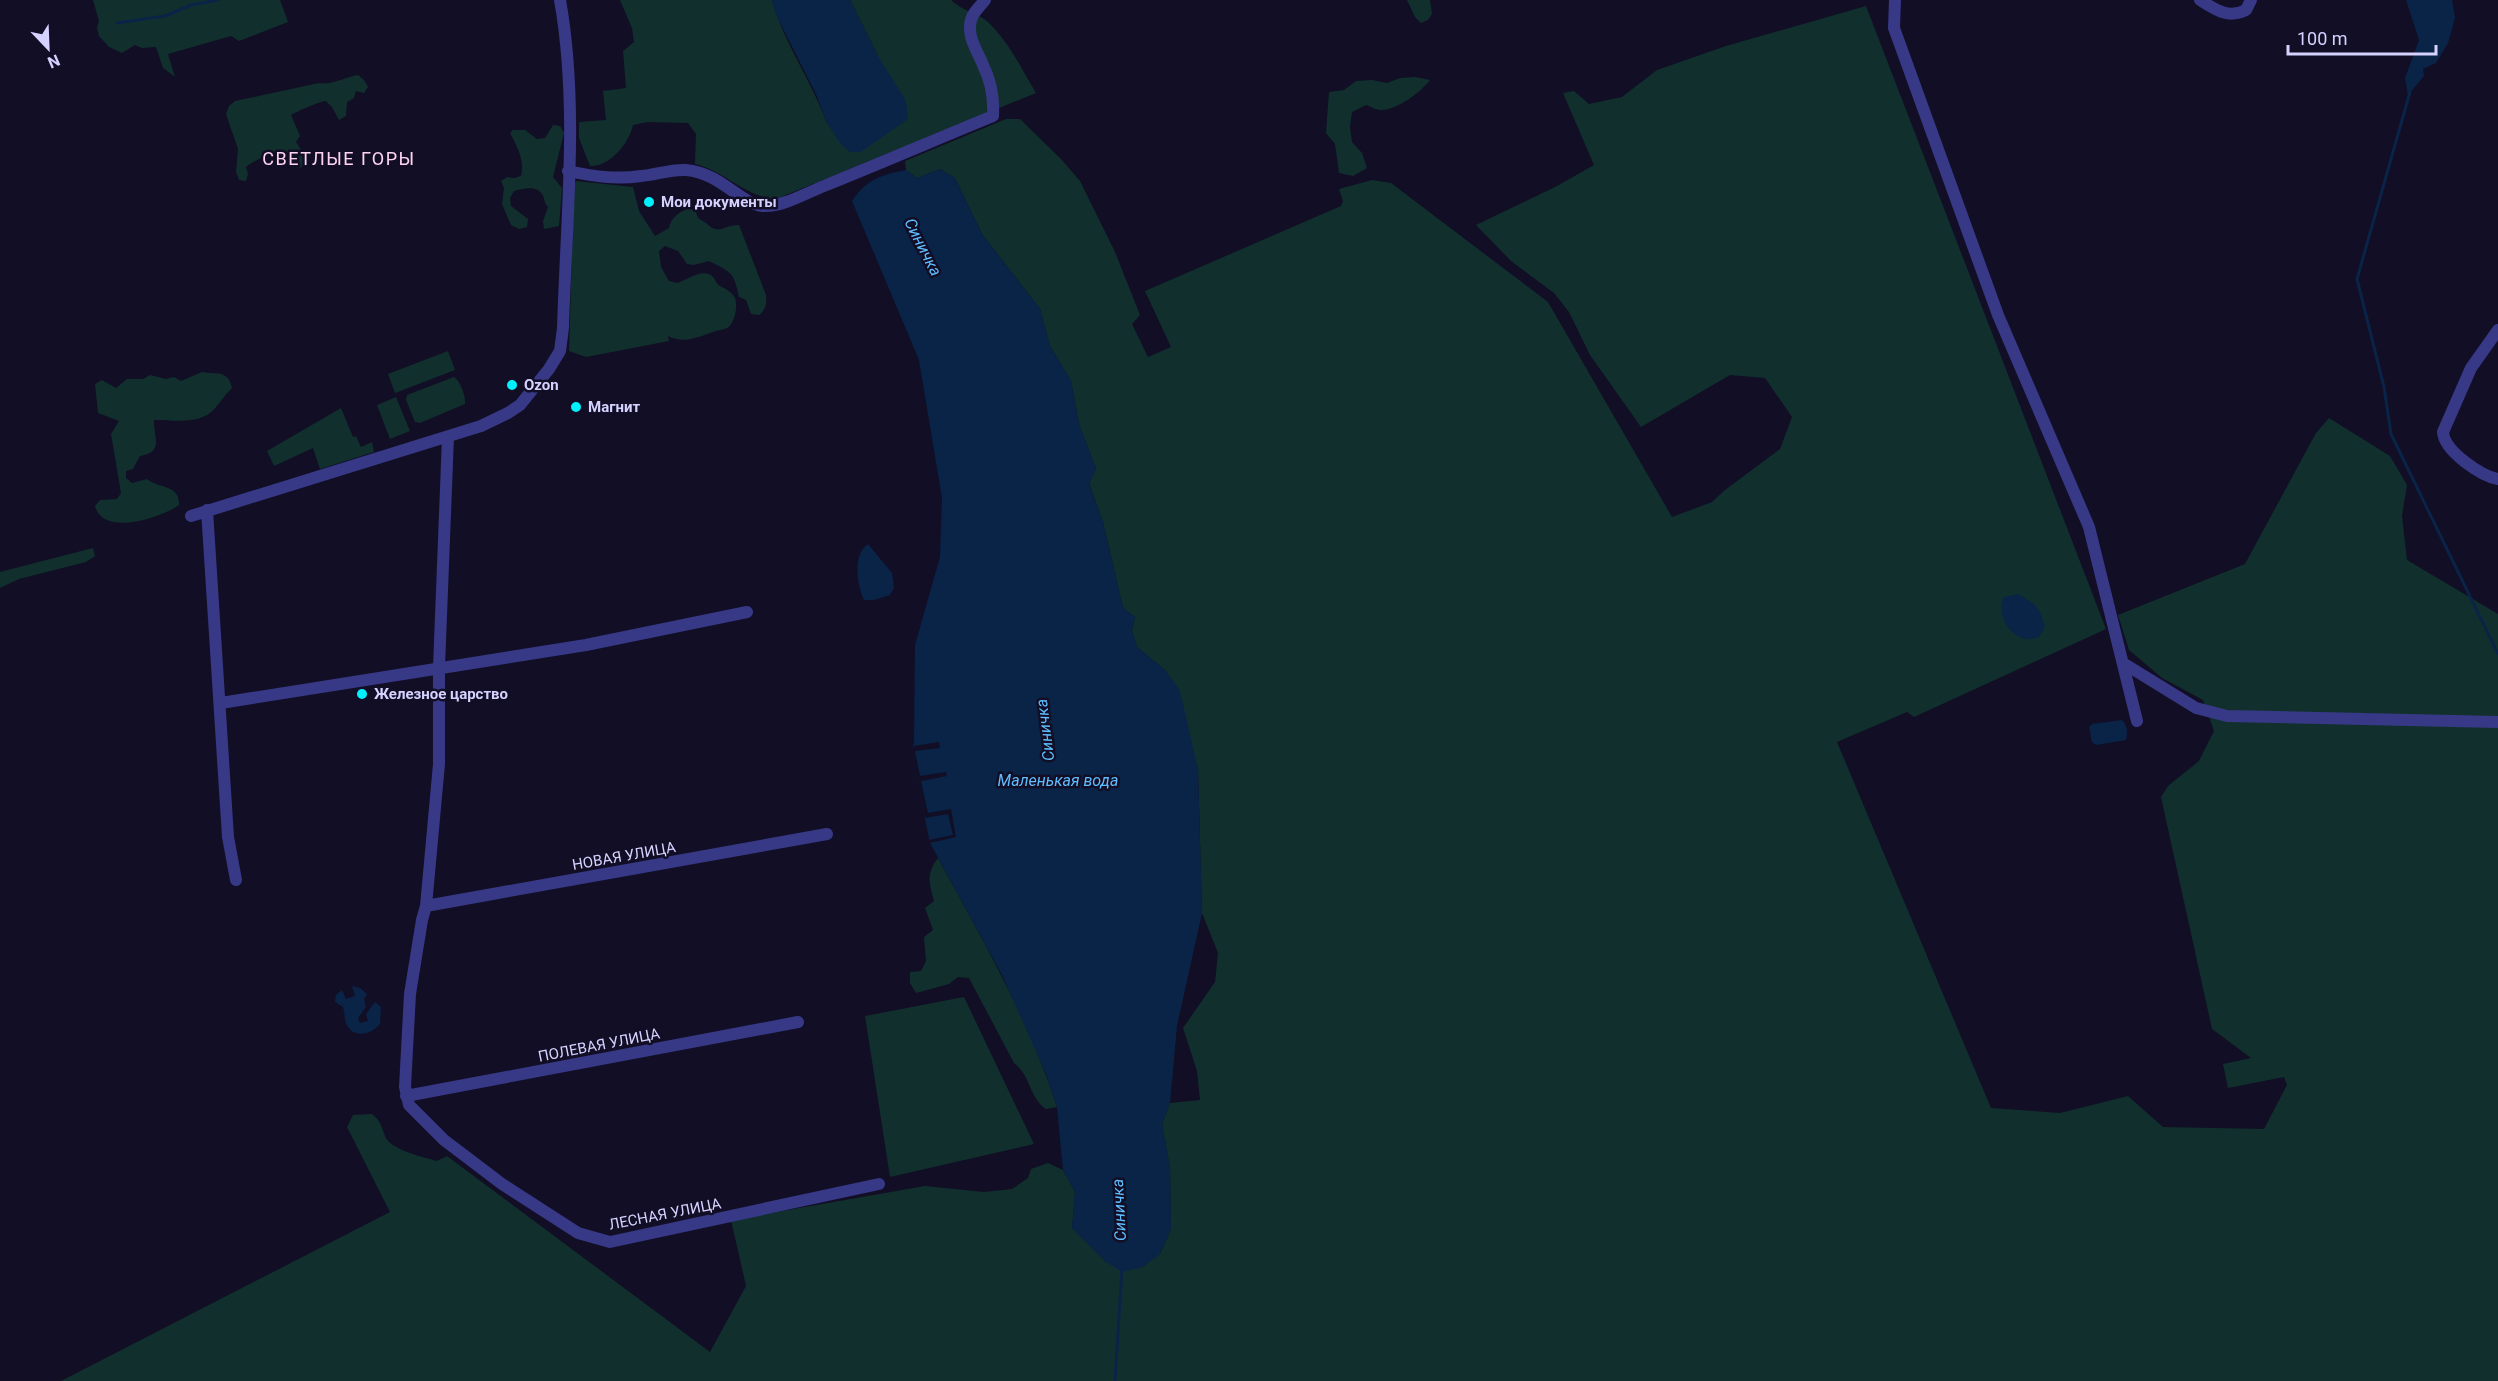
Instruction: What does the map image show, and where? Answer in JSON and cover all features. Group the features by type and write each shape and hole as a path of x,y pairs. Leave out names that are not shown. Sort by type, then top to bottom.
{"street":[{"path":"191,516 481,426 518,407 549,369 560,351 563,328 568,171 569,83 560,0"},
{"path":"568,171 617,178 680,170 699,172 717,179 752,203 771,206 877,164 993,116 994,102 990,84 972,45 973,16 985,0"},
{"path":"1895,0 1894,28 1990,292 2089,527 2137,721"},
{"path":"2200,0 2230,15 2246,10 2251,0"},
{"path":"2498,330 2470,368 2444,432 2445,442 2452,451 2486,477 2498,479"},
{"path":"406,1092 410,994 426,906 439,764 439,666 448,436"},
{"path":"207,510 228,837 236,880"},
{"path":"221,703 439,666 586,645 747,612"},
{"path":"2123,663 2196,708 2227,716 2498,722"},
{"name":"НОВАЯ УЛИЦА","path":"426,906 827,834"},
{"name":"ПОЛЕВАЯ УЛИЦА","path":"406,1092 798,1022"},
{"name":"ЛЕСНАЯ УЛИЦА","path":"406,1092 409,1105 444,1140 502,1184 578,1233 609,1242 879,1184"}],"green space":[{"path":"93,0 280,0 288,22 239,41 231,36 168,54 175,77 163,68 156,47 142,48 135,45 122,53 109,47 99,36 97,28 99,21"},
{"path":"620,0 772,0 783,30 827,123 878,56 850,0 951,0 988,22 1002,38 1036,93 776,199 754,194 716,172 695,164 696,134 688,123 648,122 633,125 623,147 617,153 604,163 590,166 579,138 579,122 606,120 603,91 626,88 623,51 634,42 632,28"},
{"path":"1407,0 1430,0 1432,14 1428,20 1421,23 1415,17"},
{"path":"1866,6 2106,629 1914,717 1907,712 1837,742 1991,1108 2060,1113 2128,1096 2163,1127 2264,1129 2287,1085 2284,1077 2228,1088 2223,1064 2251,1058 2212,1029 2161,797 2168,786 2199,761 2214,731 2203,700 2162,678 2129,650 2118,615 2245,564 2316,433 2329,418 2390,456 2407,485 2402,516 2407,560 2498,614 2498,1381 61,1381 390,1212 347,1127 353,1115 372,1114 380,1122 389,1142 401,1149 437,1161 447,1156 710,1352 746,1286 731,1220 925,1186 984,1192 1012,1189 1028,1178 1031,1169 1048,1163 1063,1170 1075,1192 1072,1228 1106,1262 1160,1254 1171,1229 1170,1168 1162,1124 1170,1103 1200,1100 1197,1071 1183,1028 1215,982 1218,953 1202,913 1198,769 1166,671 1137,647 1132,631 1135,617 1123,608 1103,522 1089,483 1096,469 1079,424 1071,381 1050,346 1040,309 982,234 955,178 940,169 917,178 906,170 905,161 1006,119 1020,119 1080,181 1115,252 1140,315 1132,324 1148,357 1171,347 1145,291 1341,206 1343,201 1339,189 1372,180 1391,183 1548,302 1672,517 1712,502 1780,449 1792,417 1765,378 1730,375 1641,427 1590,355 1569,312 1554,293 1511,261 1476,225 1557,186 1594,165 1563,93 1574,91 1589,104 1622,97 1657,70 1726,46"},
{"path":"358,75 368,87 364,93 356,91 354,98 347,102 346,116 339,120 326,101 291,115 300,136 296,142 305,156 306,163 300,168 284,153 275,153 246,167 248,174 246,181 239,180 236,172 238,149 226,114 229,106 235,101"},
{"path":"1415,77 1430,80 1421,90 1400,104 1380,110 1366,105 1352,112 1350,127 1352,142 1362,153 1367,168 1353,176 1339,173 1335,144 1326,133 1329,92 1344,90 1356,81 1372,80 1387,83 1400,78"},
{"path":"553,125 560,126 564,133 553,177 562,188 559,226 544,229 543,221 548,207 539,191 529,188 514,191 510,198 511,206 528,219 527,227 519,229 511,225 502,204 504,188 501,181 507,177 521,176 522,170 520,154 510,133 513,130 525,130 537,139 545,138"},
{"path":"576,181 633,187 639,211 655,236 669,228 676,215 690,208 714,229 739,225 766,295 763,311 759,315 751,314 746,300 739,297 735,282 727,271 709,261 694,265 687,264 678,251 665,246 659,251 661,267 669,281 677,283 704,273 713,277 718,285 732,294 736,301 736,310 730,326 691,339 668,336 669,341 586,357 569,351 574,185"},
{"path":"448,351 455,370 395,393 388,374"},
{"path":"202,372 224,375 228,378 232,388 213,411 203,417 190,420 154,420 156,443 153,451 140,456 133,469 126,471 126,478 132,483 147,479 172,490 176,493 179,505 159,515 133,522 109,521 100,515 95,506 100,500 117,499 121,493 111,434 119,421 98,413 95,384 102,380 116,388 127,379 143,379 150,375 166,379 174,377 181,381"},
{"path":"454,377 463,390 465,404 420,423 415,422 406,400 407,395"},
{"path":"396,397 410,431 390,439 377,405"},
{"path":"341,408 353,437 356,436 361,447 372,442 374,452 320,469 313,448 274,466 267,451"},
{"path":"93,548 95,556 86,562 19,579 0,588 0,572"},
{"path":"938,858 1019,1011 1046,1074 1057,1107 1046,1109 1040,1104 1024,1074 1014,1063 969,978 958,977 949,984 916,993 910,983 910,972 921,971 926,961 924,937 933,930 925,908 934,901 930,874"},
{"path":"964,997 1034,1144 890,1177 865,1016"}],"water":[{"path":"772,0 850,0 878,56 906,101 908,119 861,152 850,152 840,143 827,123 816,94 776,15"},
{"path":"2406,0 2452,0 2455,18 2448,43 2436,63 2423,69 2424,76 2408,95 2405,78 2419,40"},
{"name":"Маленькая вода","path":"940,169 955,178 982,234 1040,309 1050,346 1071,381 1079,424 1096,469 1089,484 1103,522 1123,608 1135,617 1132,631 1137,647 1166,671 1180,691 1198,769 1202,913 1177,1026 1170,1103 1162,1124 1170,1168 1171,1229 1160,1254 1143,1267 1122,1272 1106,1262 1072,1228 1075,1192 1063,1170 1057,1107 1046,1074 1003,977 930,843 911,752 914,742 915,645 940,557 942,498 919,360 852,201 869,183 882,176 906,170 917,178"},
{"path":"868,544 892,573 894,588 890,595 874,600 864,600 857,570 860,555"},
{"path":"2018,594 2039,610 2045,627 2039,637 2027,639 2019,637 2008,628 2002,616 2004,597"},
{"path":"2122,720 2127,729 2126,740 2096,745 2092,742 2089,727 2092,724"},
{"path":"352,986 360,988 367,994 364,999 366,1007 358,1018 360,1023 368,1021 366,1014 375,1002 381,1007 380,1024 367,1033 357,1033 349,1028 345,1021 343,1007 335,1002 336,995 342,990 346,999 355,996"}],"pier":[{"path":"939,742 940,748 915,751 920,776 946,772 947,776 921,781 928,813 951,809 956,837 930,843 929,840 953,835 948,814 925,818 911,752 913,746"}],"waterway":[{"path":"117,23 165,16 191,5 218,0"},
{"path":"2410,92 2357,279 2384,387 2391,434 2498,654"},
{"name":"Синичка","path":"1115,1381 1122,1269"}],"place":[{"name":"Мои документы","path":"649,202"},
{"name":"Ozon","path":"512,385"},
{"name":"Магнит","path":"576,407"},
{"name":"Железное царство","path":"362,694"}],"district":[{"name":"СВЕТЛЫЕ ГОРЫ","path":"339,158"}]}
